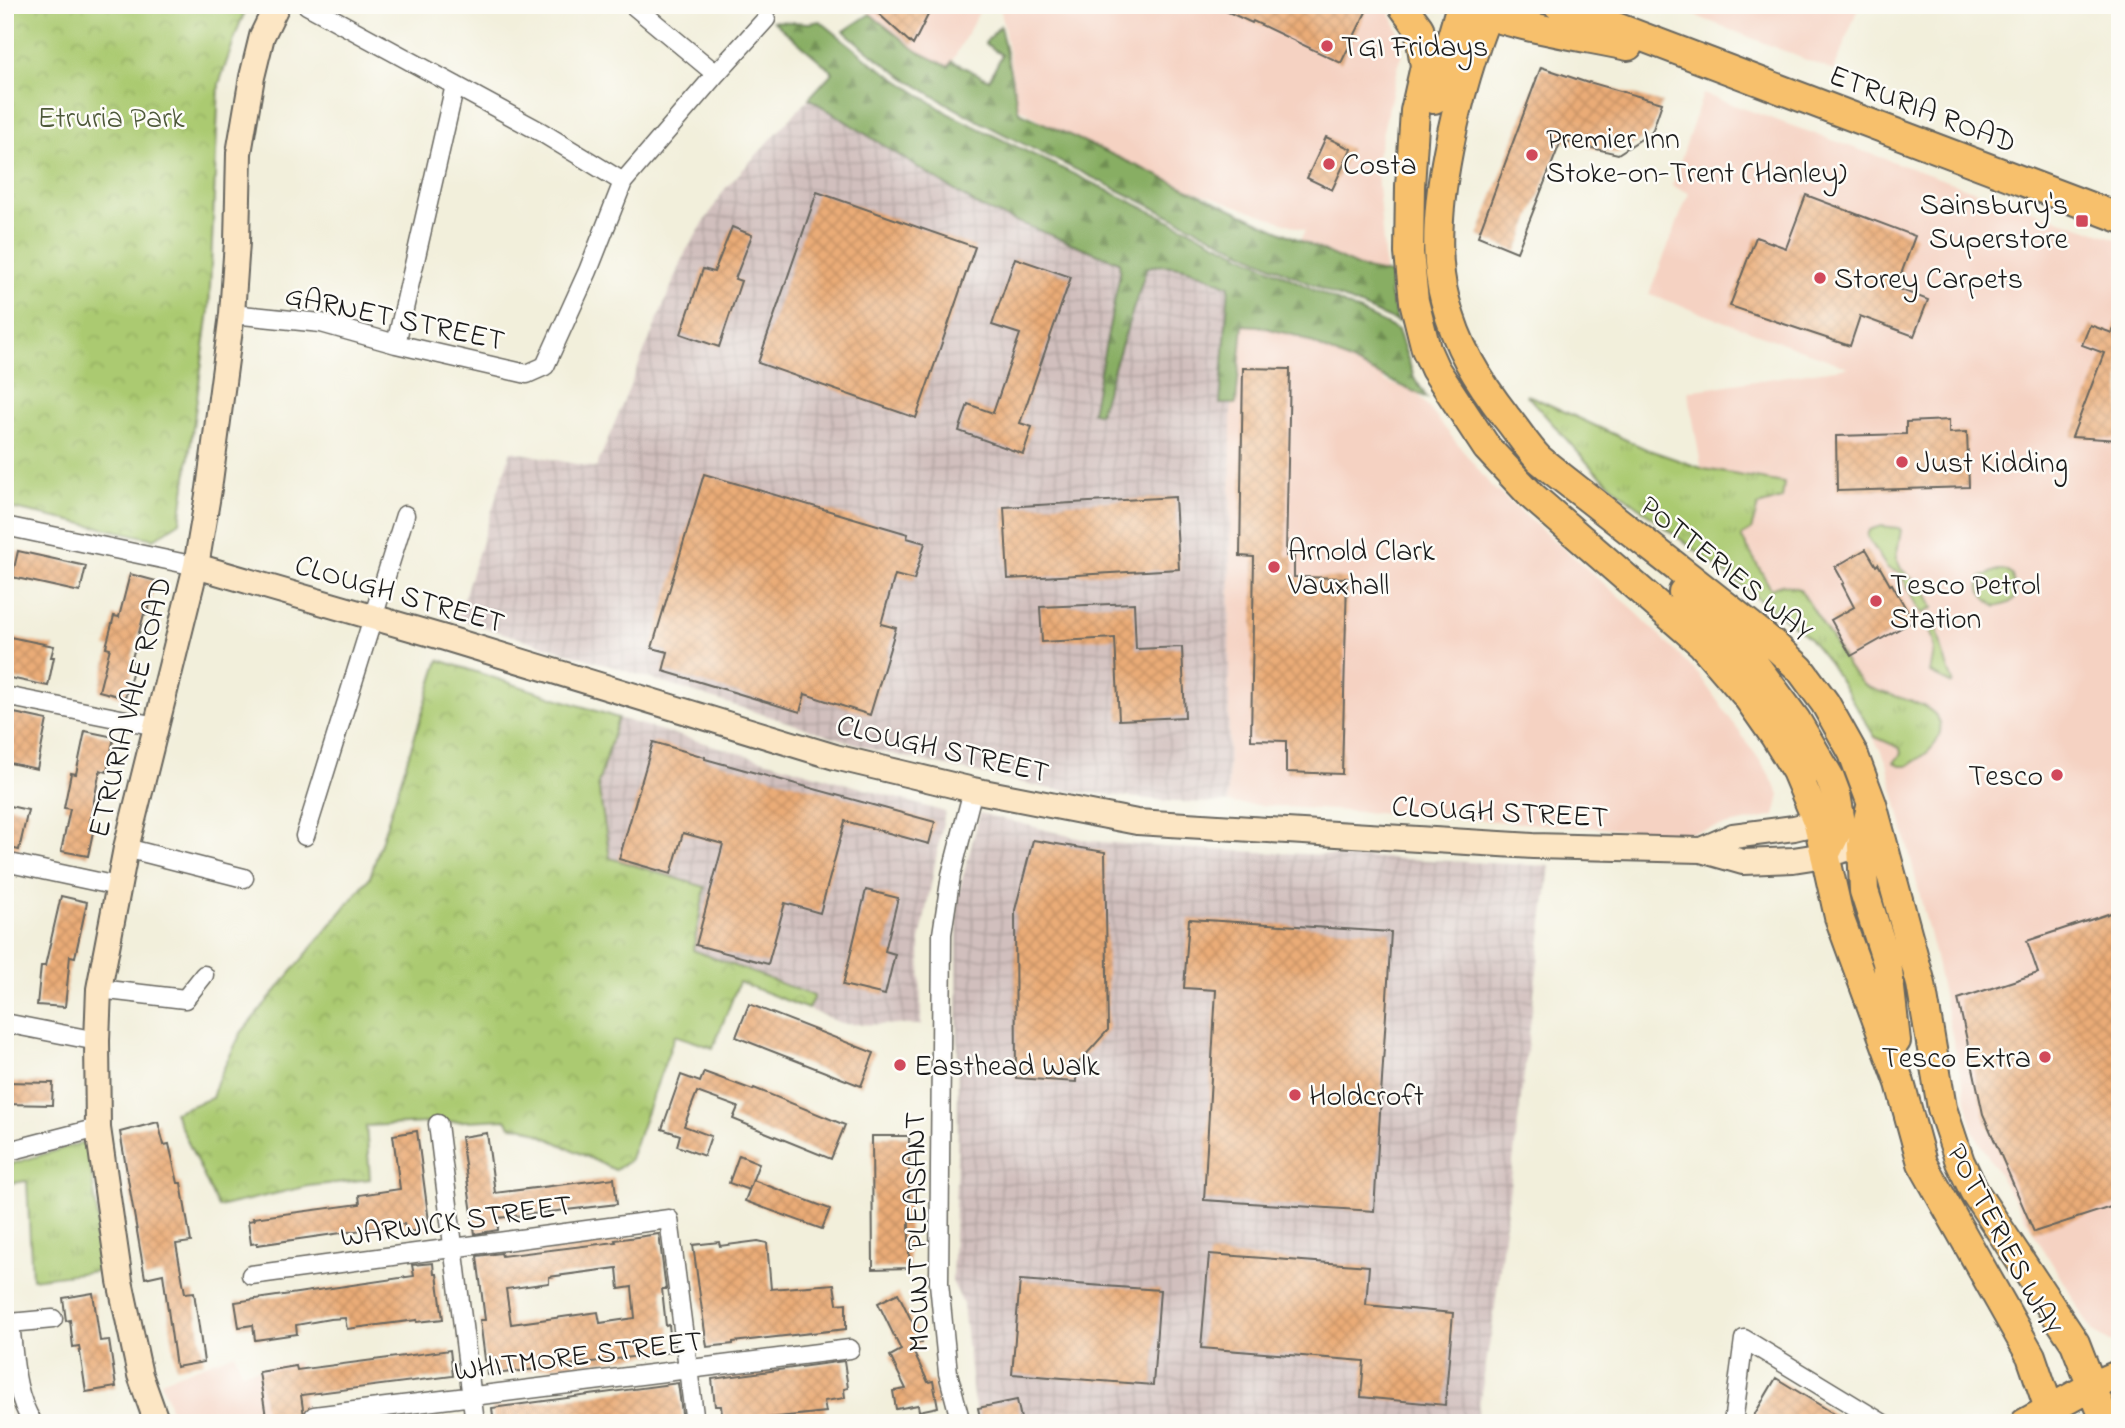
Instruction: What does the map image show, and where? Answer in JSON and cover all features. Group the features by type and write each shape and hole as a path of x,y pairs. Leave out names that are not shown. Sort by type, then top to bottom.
{"main road":[{"path":"1402,5 1419,28 1425,66 1415,111 1409,253 1411,280 1422,335 1435,369 1487,448 1532,496 1702,644 1746,695 1837,831 1825,855"},
{"name":"ETRURIA ROAD","path":"1558,5 2120,218"},
{"path":"1410,186 1472,8"},
{"name":"ETRURIA ROAD","path":"1472,8 1548,30 1703,61"},
{"name":"POTTERIES WAY","path":"1472,8 1460,95 1444,174 1439,231 1439,267 1444,299 1466,360 1491,398 1537,457 1772,643 1800,670 1825,704 1853,753 1872,804 1871,840 1921,984 1942,1108 1959,1161 1974,1191 2075,1343 2092,1387 2109,1420"},
{"path":"1537,457 1751,658 1796,720 1830,778 1829,820"},
{"path":"1871,840 1864,891 1887,962 1900,1083"},
{"name":"POTTERIES WAY","path":"1825,855 1839,917 1900,1083 1922,1163 2031,1356 2042,1418"},
{"path":"2042,1418 2092,1387 2120,1374"}],"street":[{"name":"ETRURIA VALE ROAD","path":"157,1423 140,1374 120,1281 98,1128 99,989 117,886 196,566 211,477 232,314 239,153 251,77 262,36 277,5"},
{"path":"307,5 541,132 623,182 766,19"},
{"path":"633,5 716,74"},
{"path":"396,344 455,85"},
{"name":"GARNET STREET","path":"232,314 321,323 396,344 527,374 545,366 588,271 623,182"},
{"path":"305,836 405,515"},
{"path":"5,526 196,566"},
{"name":"CLOUGH STREET","path":"196,566 835,757 973,790 1137,822 1533,846 1701,850 1743,862 1793,860 1825,855 1871,840"},
{"path":"5,696 156,726"},
{"name":"MOUNT PLEASANT","path":"961,1423 948,1373 939,1283 942,934 951,875 973,790"},
{"name":"CLOUGH STREET","path":"1701,850 1733,836 1829,820 1872,804"},
{"path":"126,848 244,878"},
{"path":"5,862 117,886"},
{"path":"99,989 185,999 204,975"},
{"path":"5,1023 97,1041"},
{"path":"438,1124 475,1423"},
{"path":"5,1152 98,1128"},
{"name":"WARWICK STREET","path":"251,1275 669,1219 688,1370"},
{"path":"33,1423 25,1411 10,1324 53,1319"},
{"path":"1733,1423 1744,1339 1882,1423"},
{"name":"WHITMORE STREET","path":"314,1416 850,1349"},
{"path":"688,1370 695,1423"}],"shaded area":[{"path":"863,5 983,5 949,67 917,51 870,14"},
{"path":"1000,5 1386,5 1401,37 1402,52 1376,160 1387,291 1295,251 1305,230 1116,163 1018,107"},
{"path":"1669,5 1859,5 1834,71"},
{"path":"833,72 1247,287 1232,300 1228,803 1177,802 1051,789 878,751 457,619 511,451 596,468 686,251 725,189"},
{"path":"1703,94 2120,240 2120,1343 2110,1342 2093,1332 1973,1131 1934,953 1887,763 1848,690 1771,589 1741,535 1751,530 1757,506 1780,499 1703,477 1688,391 1848,367 1649,294 1689,193 1672,186"},
{"path":"1232,299 1381,367 1384,381 1417,393 1492,487 1629,605 1699,675 1766,769 1780,795 1775,816 1683,834 1228,803"},
{"path":"618,718 945,812 920,941 921,1025 843,1024 808,1009 814,996 693,950 705,887 610,858 598,784"},
{"path":"980,813 1089,841 1176,848 1550,866 1493,1322 1476,1423 978,1423 963,1304 952,1281 958,1132 957,899"},
{"path":"235,1353 241,1372 297,1362 308,1423 175,1423 161,1381"}],"green space":[{"name":"Etruria Park","path":"5,5 248,5 219,84 209,311 180,522 154,539 5,507"},
{"path":"870,14 917,51 949,67 952,61 989,80 1002,55 985,43 1000,26 1019,112 1361,268 1391,274 1390,294 1398,322 1255,258 1008,137 939,99 906,79 844,31"},
{"path":"773,21 820,21 871,62 949,114 1398,330 1414,377 1427,398 1297,336 1243,325 1236,404 1220,404 1229,286 1189,269 1158,265 1147,267 1099,414 1092,412 1120,273 1119,262 982,208 809,98 833,72"},
{"path":"1526,394 1646,449 1704,469 1784,483 1782,499 1758,506 1751,530 1741,536 1771,589 1782,584 1800,589 1848,666 1863,684 1923,706 1933,713 1939,721 1940,732 1932,748 1907,766 1894,762 1901,754 1900,748 1875,737 1829,663 1808,637 1593,469"},
{"path":"1881,526 1901,530 1896,558 1901,569 1925,590 1933,608 1922,614 1900,573 1887,568 1867,536 1869,530"},
{"path":"1995,571 2006,571 2012,575 2016,595 2009,603 1996,607 1982,594 1979,586 1981,577"},
{"path":"1935,619 1952,684 1930,673 1934,648 1926,622"},
{"path":"439,660 618,718 598,784 610,858 705,887 693,950 814,996 808,1009 739,982 713,1048 675,1035 629,1161 615,1170 524,1127 510,1126 506,1119 366,1126 370,1179 309,1186 218,1207 174,1112 212,1098 241,1033 370,877"},
{"path":"87,1141 105,1270 32,1279 27,1181 5,1184 5,1166"}],"building":[{"path":"869,5 933,5 913,45"},
{"name":"TGI Fridays","path":"1213,5 1352,5 1366,12 1341,63"},
{"name":"Premier Inn Stoke-on-Trent (Hanley)","path":"1541,67 1662,103 1652,132 1618,154 1561,141 1517,252 1478,236"},
{"name":"Costa","path":"1326,137 1351,149 1332,190 1307,178"},
{"path":"817,192 975,247 916,418 758,363"},
{"name":"Storey Carpets","path":"1806,195 1915,236 1896,288 1928,300 1914,336 1860,316 1850,346 1730,306 1756,237 1786,248"},
{"path":"732,227 752,235 735,279 741,281 719,347 681,334 703,269 714,272"},
{"path":"1015,258 1071,277 1020,423 1032,427 1023,454 959,431 968,404 993,413 1020,334 992,325"},
{"path":"2118,316 2120,440 2072,437 2104,353 2082,345 2090,325 2112,333"},
{"name":"Arnold Clark Vauxhall","path":"1243,368 1290,369 1286,556 1294,556 1294,577 1347,578 1342,774 1286,772 1286,741 1251,740 1254,557 1240,556"},
{"name":"Just Kidding","path":"1949,420 1949,433 1967,432 1969,487 1837,491 1836,436 1906,434 1906,422"},
{"path":"704,474 908,534 907,538 925,543 914,580 895,575 881,624 896,628 870,715 805,694 800,712 663,671 668,652 652,648"},
{"path":"1175,497 1179,569 1008,579 1004,507"},
{"name":"Tesco Petrol Station","path":"1866,549 1890,585 1892,584 1913,621 1851,656 1831,620 1854,607 1835,567"},
{"path":"18,551 86,566 80,592 12,577"},
{"path":"130,574 156,581 131,662 135,663 125,698 99,691 110,648 106,647 114,616 119,617"},
{"path":"1134,603 1136,649 1182,647 1185,717 1119,720 1115,638 1042,642 1040,607"},
{"path":"5,636 54,646 48,686 5,677"},
{"path":"5,711 47,720 37,769 5,762"},
{"path":"85,731 114,737 107,772 100,770 90,821 95,822 88,856 61,851 70,809 64,808 71,773 76,774"},
{"path":"653,742 705,759 935,822 929,844 845,821 820,913 785,903 768,964 696,945 723,844 683,833 671,874 619,859"},
{"path":"5,805 28,810 19,850 5,847"},
{"path":"1033,840 1105,852 1108,1030 1076,1066 1076,1082 1016,1078 1015,910"},
{"path":"866,890 898,898 885,951 895,954 885,995 843,985"},
{"path":"61,896 87,902 75,957 70,956 65,1007 37,1005 41,966 45,966"},
{"name":"Tesco Extra","path":"2120,910 2120,1204 2034,1232 1983,1114 1958,999 2038,973 2027,941"},
{"name":"Holdcroft","path":"1189,919 1391,932 1374,1211 1204,1200 1216,990 1184,988"},
{"path":"749,1004 874,1053 861,1086 736,1037"},
{"path":"704,1072 753,1090 754,1088 845,1125 831,1159 733,1119 738,1107 697,1092 684,1126 711,1136 704,1156 677,1146 680,1135 662,1129 681,1075 700,1082"},
{"path":"5,1082 53,1083 52,1105 5,1104"},
{"path":"158,1122 164,1145 169,1144 178,1183 181,1183 191,1242 176,1244 185,1293 194,1292 204,1362 176,1367 163,1274 145,1278 120,1132"},
{"path":"417,1131 430,1229 406,1232 404,1224 251,1244 248,1221 254,1220 253,1218 360,1204 359,1195 400,1189 393,1135"},
{"path":"487,1133 495,1193 614,1178 617,1204 498,1218 498,1230 475,1234 461,1137"},
{"path":"872,1136 909,1136 909,1268 873,1269"},
{"path":"739,1155 759,1163 749,1190 729,1183"},
{"path":"753,1180 830,1209 822,1229 745,1201"},
{"path":"659,1234 666,1289 662,1289 666,1326 669,1325 672,1352 487,1375 480,1320 485,1320 477,1256 501,1253 502,1256 616,1242 615,1240","holes":["617,1268 619,1289 632,1287 635,1318 600,1323 598,1312 511,1324 506,1289 549,1283 549,1277"]},
{"path":"758,1241 767,1243 771,1289 834,1284 837,1304 846,1303 846,1329 707,1347 693,1245 719,1242 720,1246"},
{"path":"1209,1254 1369,1266 1366,1305 1453,1313 1445,1405 1361,1397 1364,1361 1201,1348"},
{"path":"433,1263 443,1319 347,1329 345,1318 330,1319 296,1325 297,1334 255,1340 253,1325 239,1327 235,1302 414,1276 412,1265"},
{"path":"1020,1280 1160,1290 1153,1385 1012,1374"},
{"path":"93,1293 100,1341 109,1340 116,1387 86,1392 79,1346 73,1347 70,1320 66,1321 63,1298"},
{"path":"898,1293 922,1342 911,1347 928,1382 933,1381 938,1407 919,1411 918,1405 896,1409 893,1391 906,1389 890,1356 901,1350 878,1303"},
{"path":"450,1350 453,1376 301,1395 305,1423 267,1423 259,1372 296,1366 297,1370"},
{"path":"844,1361 848,1388 844,1389 845,1398 824,1401 826,1412 760,1419 749,1423 723,1423 721,1406 715,1406 712,1379"},
{"path":"1776,1378 1849,1423 1763,1423 1753,1417"},
{"path":"678,1383 683,1421 494,1423 492,1408"},
{"path":"1017,1400 1022,1423 981,1423 978,1408"}],"place":[{"name":"TGI Fridays","path":"1327,46"},
{"name":"Premier Inn Stoke-on-Trent (Hanley)","path":"1532,155"},
{"name":"Costa","path":"1329,164"},
{"name":"Sainsbury's Superstore","path":"2082,221"},
{"name":"Storey Carpets","path":"1820,278"},
{"name":"Just Kidding","path":"1902,462"},
{"name":"Arnold Clark Vauxhall","path":"1274,567"},
{"name":"Tesco Petrol Station","path":"1876,601"},
{"name":"Tesco","path":"2057,775"},
{"name":"Tesco Extra","path":"2045,1057"},
{"name":"Easthead Walk","path":"900,1065"},
{"name":"Holdcroft","path":"1295,1095"}]}
